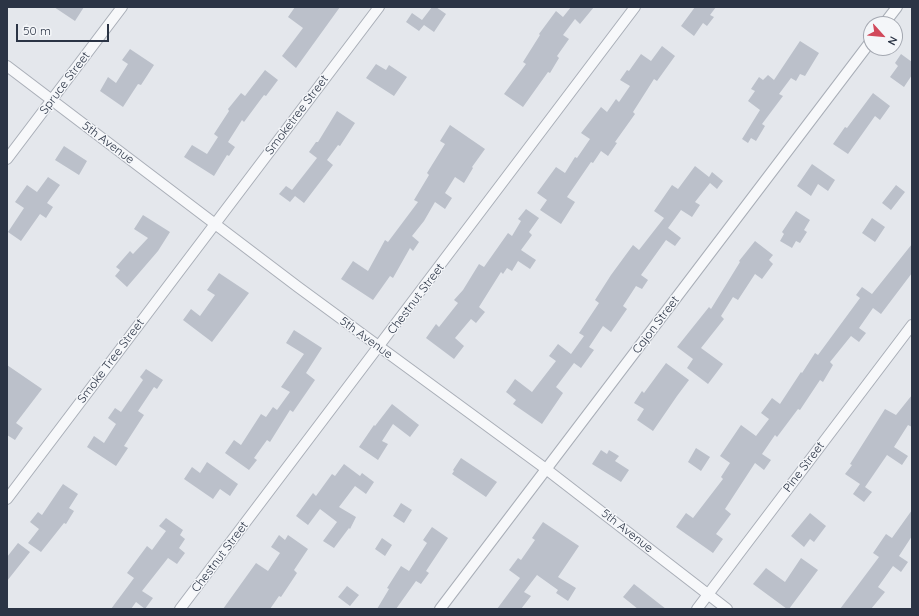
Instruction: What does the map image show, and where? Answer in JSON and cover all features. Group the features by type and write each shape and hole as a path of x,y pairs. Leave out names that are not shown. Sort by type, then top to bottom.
{"street":[{"name":"Spruce Street","path":"7,159 122,7"},
{"name":"Smoketree Street","path":"215,224 379,7"},
{"name":"Chestnut Street","path":"180,609 636,7"},
{"path":"890,16 897,7"},
{"name":"Cajon Street","path":"440,609 863,52"},
{"name":"5th Avenue","path":"7,66 379,348 546,469 727,609"},
{"name":"Smoke Tree Street","path":"7,499 215,224"},
{"name":"Pine Street","path":"697,609 912,325"}],"building":[{"path":"54,7 84,7 75,21"},
{"path":"295,7 340,7 296,68 282,56 303,28 288,17"},
{"path":"432,7 436,7 446,14 434,32 424,25 419,31 406,22 412,13 422,20"},
{"path":"571,7 594,7 580,24 575,19 563,35 569,39 557,56 559,58 550,73 548,72 523,107 504,94 526,64 523,62 540,35 539,34 556,11 563,17"},
{"path":"695,7 716,7 710,15 714,17 707,26 703,23 694,36 681,26"},
{"path":"800,41 819,53 805,76 800,74 796,81 791,78 779,94 783,96 762,124 765,126 756,141 751,138 748,143 742,139 760,110 748,101 755,91 751,89 759,77 763,80 768,75 774,80"},
{"path":"662,46 675,56 657,81 654,79 633,112 635,114 615,142 617,143 608,156 601,151 593,163 591,162 567,197 575,202 561,224 540,210 547,200 537,193 556,167 565,173 575,157 577,158 590,139 581,133 601,107 607,112 616,99 619,102 630,86 620,80 627,70 629,71 641,54 651,61"},
{"path":"130,49 154,65 141,85 138,84 123,107 100,91 108,77 116,83 128,64 122,60"},
{"path":"903,55 912,62 912,75 904,87 890,77 898,66 895,63 900,56"},
{"path":"376,64 386,70 389,65 407,77 394,96 366,78"},
{"path":"265,70 278,80 266,96 264,95 244,122 242,120 228,142 235,147 229,156 227,155 214,176 184,157 192,145 207,154 218,137 214,134 229,111 228,109 241,93 245,96"},
{"path":"873,93 890,106 880,120 875,116 848,154 833,144"},
{"path":"337,111 355,123 340,146 338,145 327,160 333,165 304,203 295,196 290,202 279,194 286,186 292,190 317,158 309,152 316,142 318,142"},
{"path":"450,125 485,149 472,167 473,168 464,183 455,177 445,193 452,198 445,209 435,202 424,221 412,236 419,242 413,251 410,248 393,278 390,276 373,300 341,279 353,261 368,271 385,240 388,242 418,202 414,200 429,175 427,173 445,144 440,141"},
{"path":"64,146 87,161 79,175 55,160"},
{"path":"812,164 835,180 828,191 818,184 811,196 797,186"},
{"path":"695,166 709,177 712,172 723,181 717,189 710,183 695,202 700,205 692,217 681,210 668,228 681,238 675,246 666,240 641,275 648,280 642,289 636,286 623,306 627,309 611,332 603,326 589,347 594,350 581,368 574,363 556,387 563,393 542,424 513,404 516,400 506,392 515,379 532,392 556,361 549,356 558,344 571,354 584,336 579,333 599,303 595,300 611,275 633,245 639,250 664,218 654,211 672,185 678,189"},
{"path":"48,177 60,185 47,203 53,207 46,218 40,214 21,241 8,232 24,208 15,202 27,185 37,192"},
{"path":"896,185 905,192 891,210 882,203"},
{"path":"526,209 539,218 529,232 532,235 521,250 536,260 530,269 518,261 512,271 507,268 503,274 501,272 479,307 485,312 476,323 471,319 455,338 464,346 454,359 426,338 436,324 439,327 458,303 454,300 463,290 479,264 484,267 508,233 512,236 521,221 518,219"},
{"path":"796,211 810,220 804,230 807,232 800,243 796,241 792,248 780,241 784,234 782,232"},
{"path":"143,215 170,232 158,251 127,287 115,276 120,270 116,267 130,251 133,254 148,238 134,229"},
{"path":"872,218 885,227 875,242 862,233"},
{"path":"755,241 773,255 769,260 773,264 762,279 755,274 738,300 733,297 721,316 724,319 701,348 723,364 708,384 687,368 693,359 677,347 709,307 711,309 740,262 739,261"},
{"path":"912,244 912,273 881,314 873,308 859,328 866,333 859,342 851,336 830,362 833,365 823,382 820,380 800,410 798,409 777,437 775,435 762,454 771,460 764,470 755,463 725,509 731,514 716,534 723,539 713,553 676,527 686,513 693,518 723,479 721,477 730,463 720,456 741,425 756,436 769,419 761,413 772,398 780,404 815,353 818,355 860,298 856,295 862,287 872,294"},
{"path":"219,273 249,293 212,342 183,320 191,309 200,316 215,295 207,290"},
{"path":"294,330 322,348 306,373 315,380 293,412 290,410 270,442 267,440 254,458 257,460 249,470 225,453 234,440 241,445 261,414 266,417 273,407 277,410 290,392 281,387 304,354 286,343"},
{"path":"666,363 689,380 653,431 637,420 644,409 634,403 642,391 644,393"},
{"path":"7,365 42,389 16,423 23,428 15,440 7,435"},
{"path":"146,369 163,380 157,389 154,387 138,411 144,415 124,446 128,448 116,466 87,447 94,436 104,443 116,424 108,418 115,408 121,412 143,380 140,377"},
{"path":"912,395 912,427 908,425 894,447 908,456 902,465 887,455 865,487 872,492 864,502 853,494 860,484 845,474 852,465 850,464 885,409 896,415"},
{"path":"392,404 419,425 410,437 393,424 382,441 388,444 378,460 359,447 374,425 375,426"},
{"path":"696,448 710,457 701,471 688,462"},
{"path":"601,450 607,454 609,450 619,456 615,461 629,470 621,482 592,464"},
{"path":"461,458 497,482 486,497 452,474"},
{"path":"207,462 238,484 230,496 220,489 213,499 184,479 192,467 200,473"},
{"path":"344,464 360,476 362,473 374,482 366,494 355,486 339,507 356,517 350,529 349,528 334,548 323,541 337,522 320,509 308,525 296,516 313,493 316,496 332,474 335,476"},
{"path":"63,484 78,494 69,508 74,511 66,524 64,523 41,552 28,543 39,529 30,522 38,512 42,515"},
{"path":"401,503 412,510 404,523 393,516"},
{"path":"912,510 912,536 899,556 908,562 901,572 893,566 878,587 885,592 871,609 840,609 879,557 873,553 886,534 892,538"},
{"path":"810,513 826,526 814,542 810,539 804,547 791,536"},
{"path":"166,518 183,530 180,535 185,539 179,548 185,553 177,564 168,558 142,591 153,598 145,609 136,602 131,609 111,609 134,578 127,573 147,546 152,550 166,531 159,526"},
{"path":"543,522 579,546 558,577 576,588 568,601 556,593 558,590 537,575 524,592 531,596 521,609 497,609 520,578 509,570 518,558 521,560 535,540 532,538"},
{"path":"432,527 448,538 426,571 429,573 421,584 416,581 396,609 377,609 389,589 387,588 401,566 409,571 427,543 423,540"},
{"path":"279,535 285,540 288,535 308,549 294,570 297,573 281,597 279,596 270,609 223,609 256,563 268,571 280,553 271,547"},
{"path":"382,538 392,545 385,556 375,549"},
{"path":"18,543 30,552 7,581 7,557"},
{"path":"801,558 818,570 789,609 753,584 766,568 785,582"},
{"path":"634,584 666,609 638,609 623,597"},
{"path":"347,586 359,595 350,606 338,597"}]}
